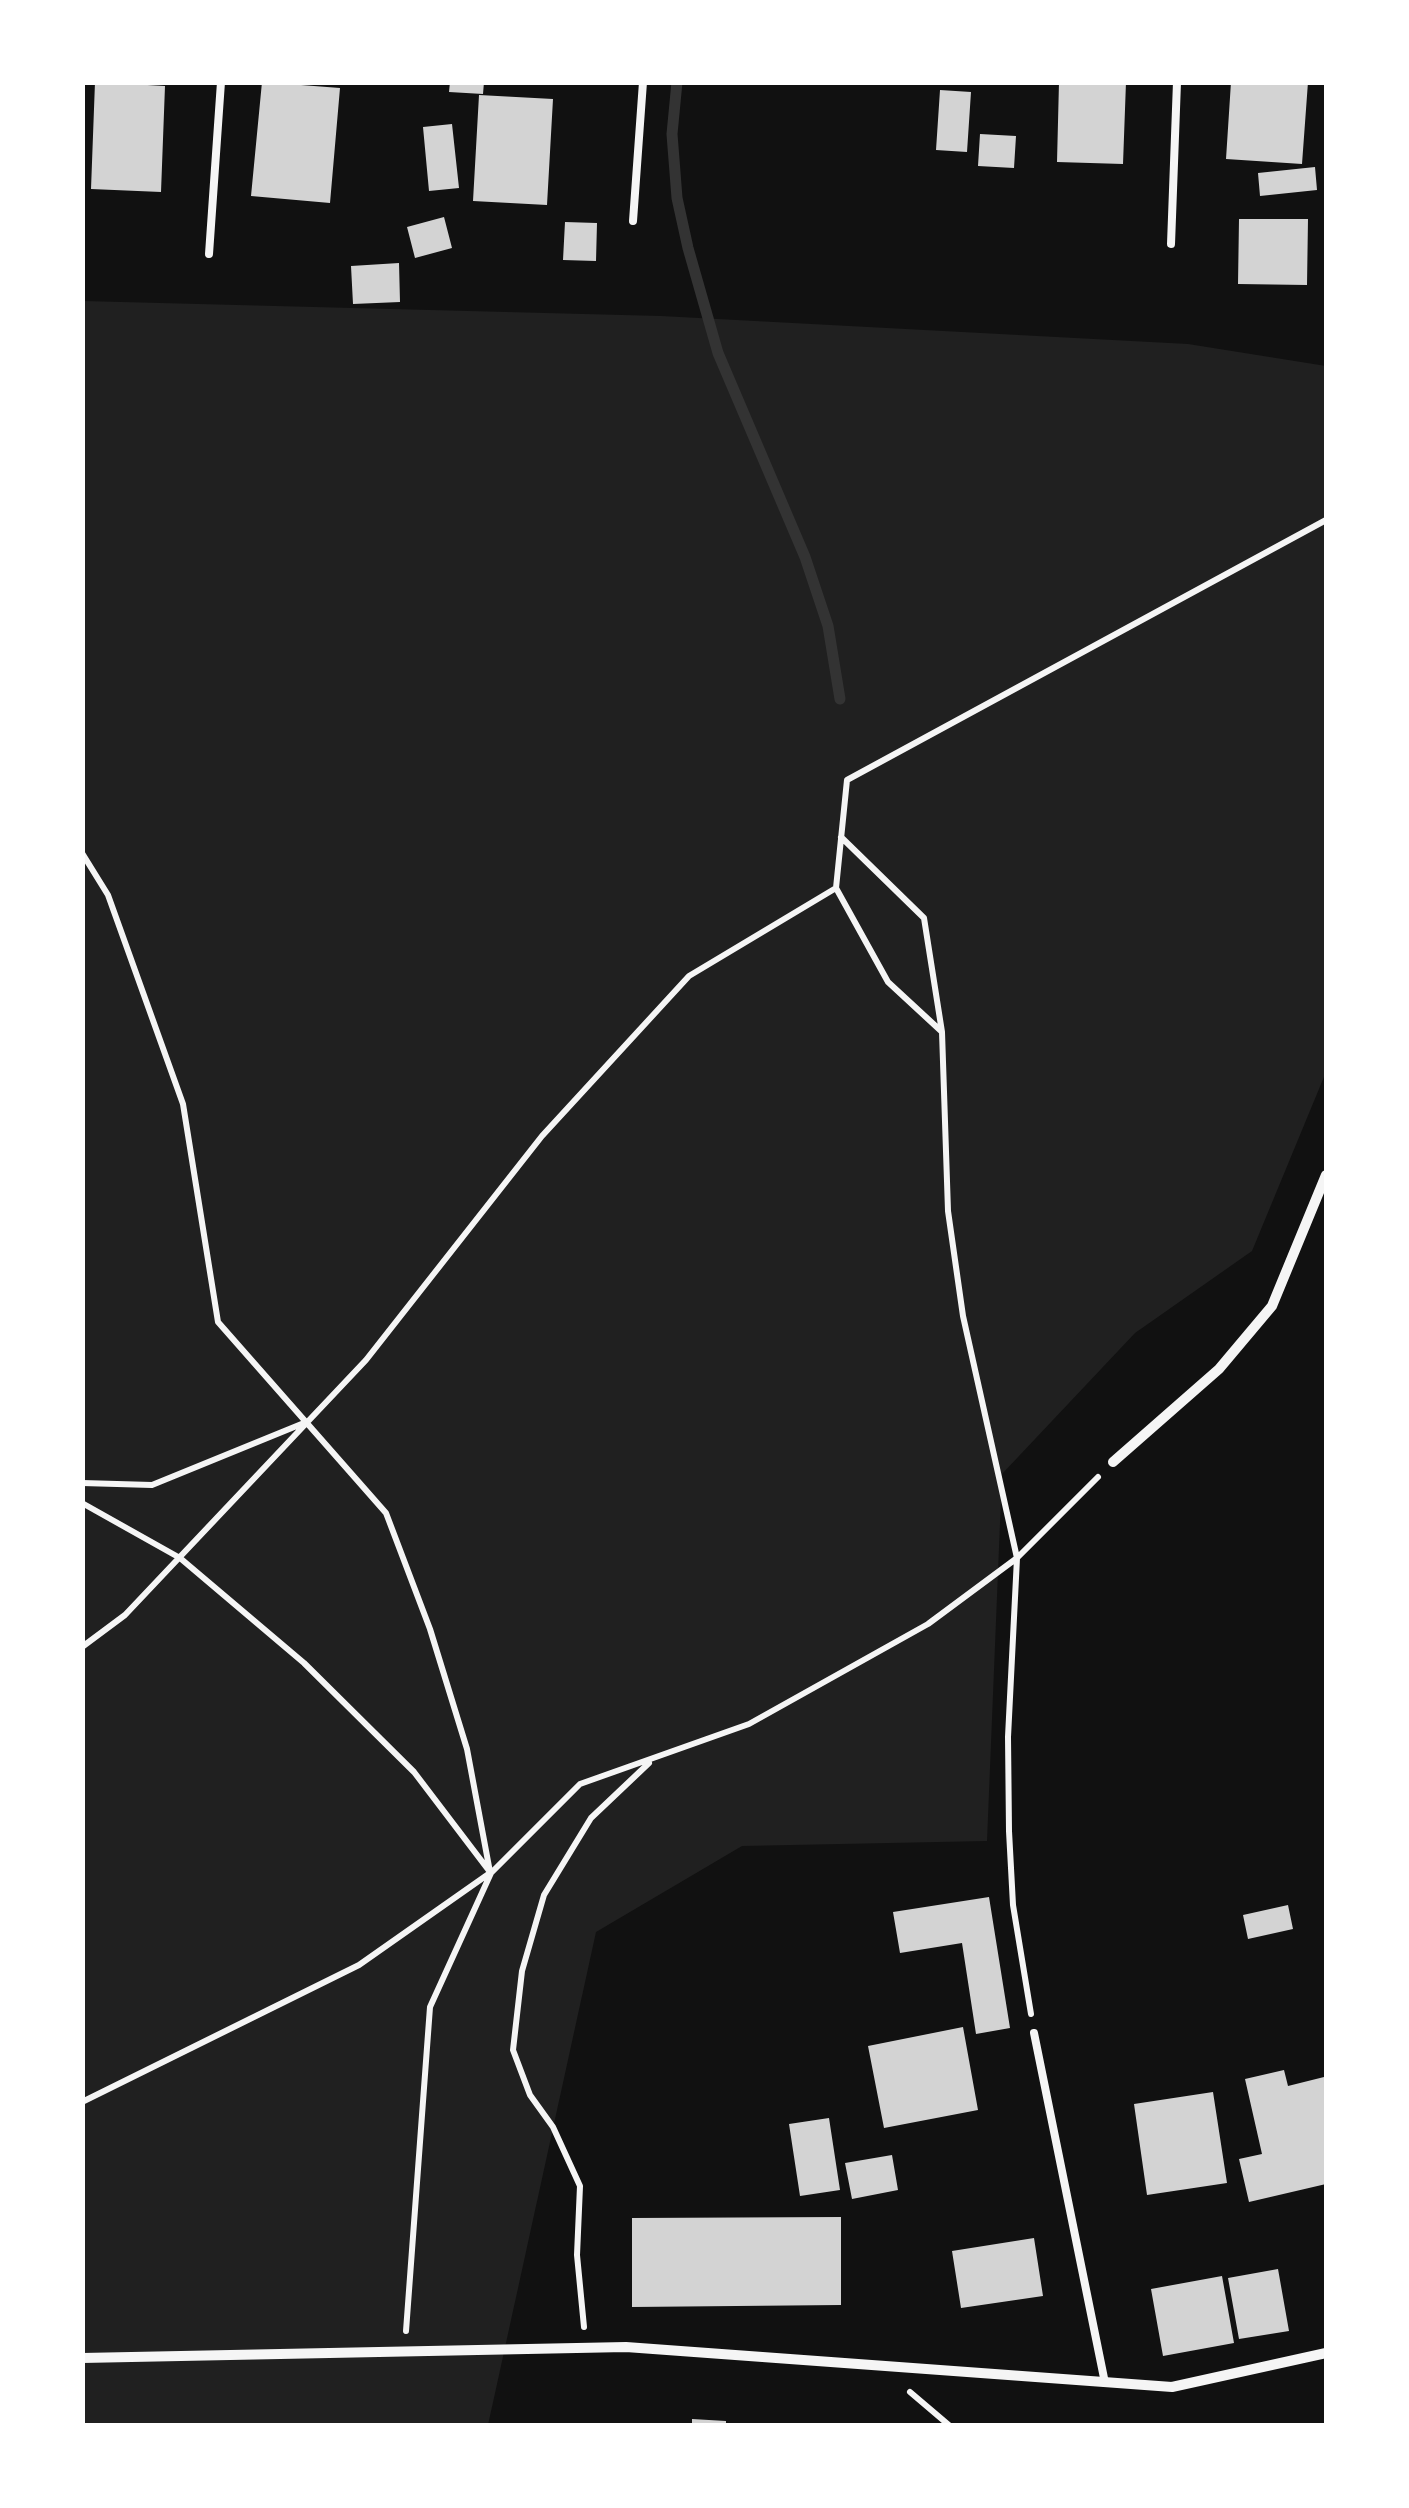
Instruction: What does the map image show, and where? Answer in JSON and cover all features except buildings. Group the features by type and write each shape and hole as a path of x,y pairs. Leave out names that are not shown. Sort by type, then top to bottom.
{"street":[{"path":"1112,1462 1219,1369 1272,1306 1326,1175"},
{"path":"82,2358 586,2348 1172,2388 1326,2353"}],"lane":[{"path":"209,254 221,82"},
{"path":"633,221 644,82"},
{"path":"1171,244 1178,82"},
{"path":"1034,2032 1105,2383"}],"path":[{"path":"942,1032 888,982 836,888 847,780 1326,520"},
{"path":"841,837 924,918 942,1032 948,1210 962,1316 1017,1558 1008,1737 1009,1831 1013,1905 1034,2032"},
{"path":"82,852 108,895 183,1104 218,1322 386,1513 430,1629 462,1732 491,1873 430,2007 404,2352"},
{"path":"82,1647 126,1614 366,1360 542,1136 689,976 836,888"},
{"path":"82,1483 152,1485 309,1421"},
{"path":"82,2102 358,1966 491,1873 580,1784 749,1724 928,1624 1017,1558 1112,1462"},
{"path":"82,1503 180,1558 304,1663 414,1772 491,1873"},
{"path":"586,2348 577,2256 580,2186 554,2128 530,2094 512,2050 522,1971 544,1895 591,1818 654,1758"}],"shaded area":[{"path":"83,301 661,316 1188,344 1326,366 1326,1072 1252,1251 1135,1333 1002,1474 987,1841 742,1846 596,1932 488,2425 83,2426"}],"waterway":[{"path":"677,82 672,134 677,198 688,248 718,353 805,557 828,626 840,699"}]}
